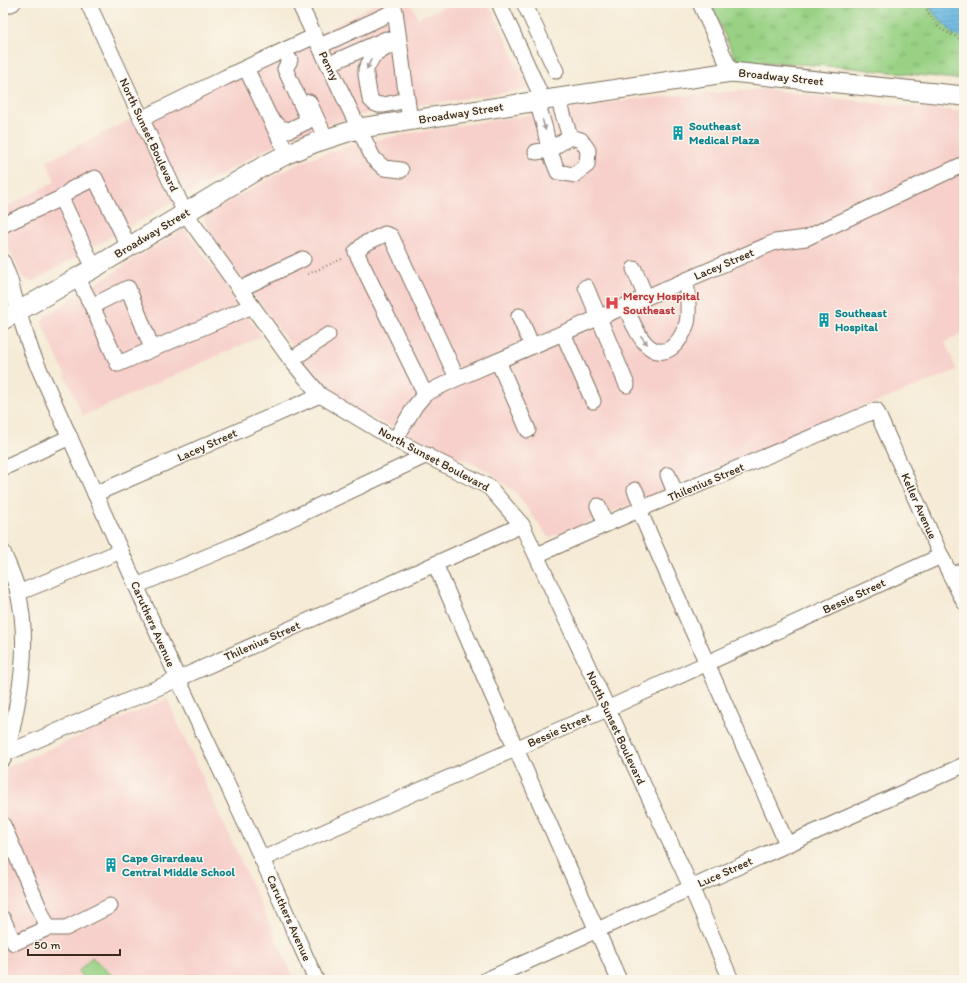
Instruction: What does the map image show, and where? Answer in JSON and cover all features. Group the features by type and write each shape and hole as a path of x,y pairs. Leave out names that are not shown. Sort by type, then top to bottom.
{"main road":[{"name":"Broadway Street","path":"10,315 94,268 255,171 287,154 360,128 731,72 964,96"}],"street":[{"path":"3,7 13,3"},
{"name":"North Sunset Boulevard","path":"88,3 185,213 291,360 320,395 395,440 489,487 522,525 691,888 731,980"},
{"name":"Penny","path":"299,3 373,158 384,168 402,170"},
{"path":"519,3 501,7 546,100 570,137 581,140 588,150 587,165 574,175 558,172 543,151 546,100"},
{"path":"524,3 556,71"},
{"path":"700,3 731,72"},
{"path":"141,119 246,68 288,55 317,41 395,11 410,120"},
{"path":"329,64 399,39"},
{"path":"399,39 373,56 366,69 366,76 370,99 374,103 384,105 407,100"},
{"path":"270,118 281,128 289,130 306,122 307,117 285,69 288,55"},
{"path":"288,55 326,139"},
{"path":"246,68 287,154"},
{"path":"543,151 570,137"},
{"name":"Lacey Street","path":"395,440 415,406 425,394 456,378 775,242 806,238 964,164"},
{"path":"3,225 61,198 72,189 95,178 129,247"},
{"path":"61,198 94,268"},
{"path":"425,394 356,252 364,244 385,234 390,236 456,378"},
{"path":"240,289 303,259"},
{"name":"Caruthers Avenue","path":"3,262 10,280 10,315 32,353 178,679 262,859 316,980"},
{"path":"634,269 646,297"},
{"path":"77,277 92,306 118,364 252,306"},
{"path":"625,306 646,344 655,351 668,351 672,349 687,323 686,280"},
{"path":"586,287 627,385"},
{"path":"92,306 128,288 152,348"},
{"path":"519,316 532,346"},
{"path":"562,333 593,401"},
{"path":"291,360 328,336"},
{"path":"498,361 528,430"},
{"name":"Lacey Street","path":"95,494 320,395"},
{"name":"Thilenius Street","path":"537,555 641,509 876,410"},
{"name":"Keller Avenue","path":"876,410 940,556 957,573 964,602"},
{"path":"3,468 70,437"},
{"path":"136,586 237,544 427,456"},
{"path":"668,475 676,495"},
{"path":"635,490 641,509 707,663 787,844"},
{"path":"598,506 606,524"},
{"name":"Thilenius Street","path":"5,756 522,525"},
{"path":"18,593 121,551"},
{"path":"3,552 18,593 24,645 20,694 5,756"},
{"name":"Bessie Street","path":"262,859 607,709 940,556"},
{"path":"435,564 596,931 619,980"},
{"name":"Luce Street","path":"486,980 964,765"},
{"path":"3,825 48,928"},
{"path":"3,919 14,943 48,928 66,928 110,906"}],"path":[{"path":"922,3 940,28 964,41"},
{"path":"308,274 356,252"}],"shaded area":[{"path":"377,3 411,3 418,18 453,3 489,3 529,89 368,113 298,134 271,146 32,282 22,277 3,236 3,208 55,182 47,161 233,69 237,76"},
{"name":"Mercy Hospital Southeast","path":"766,89 872,103 964,112 964,332 945,342 957,370 888,398 866,405 549,538 516,493 488,471 364,414 336,395 322,382 307,367 239,275 212,236 203,216 280,173 313,157 353,145 415,132 636,99"},
{"path":"184,228 262,336 83,416 42,323 45,316"},
{"path":"167,699 295,980 3,980 3,774 9,766"}],"green space":[{"path":"710,3 964,3 964,80 844,67 736,60"},
{"path":"92,957 117,980 86,980 78,972"}],"water":[{"path":"928,3 964,3 964,38 954,35 932,11"}],"place":[{"name":"Southeast Medical Plaza","path":"678,133"},
{"name":"Mercy Hospital Southeast","path":"612,303"},
{"name":"Southeast Hospital","path":"824,320"},
{"name":"Cape Girardeau Central Middle School","path":"111,865"}]}
